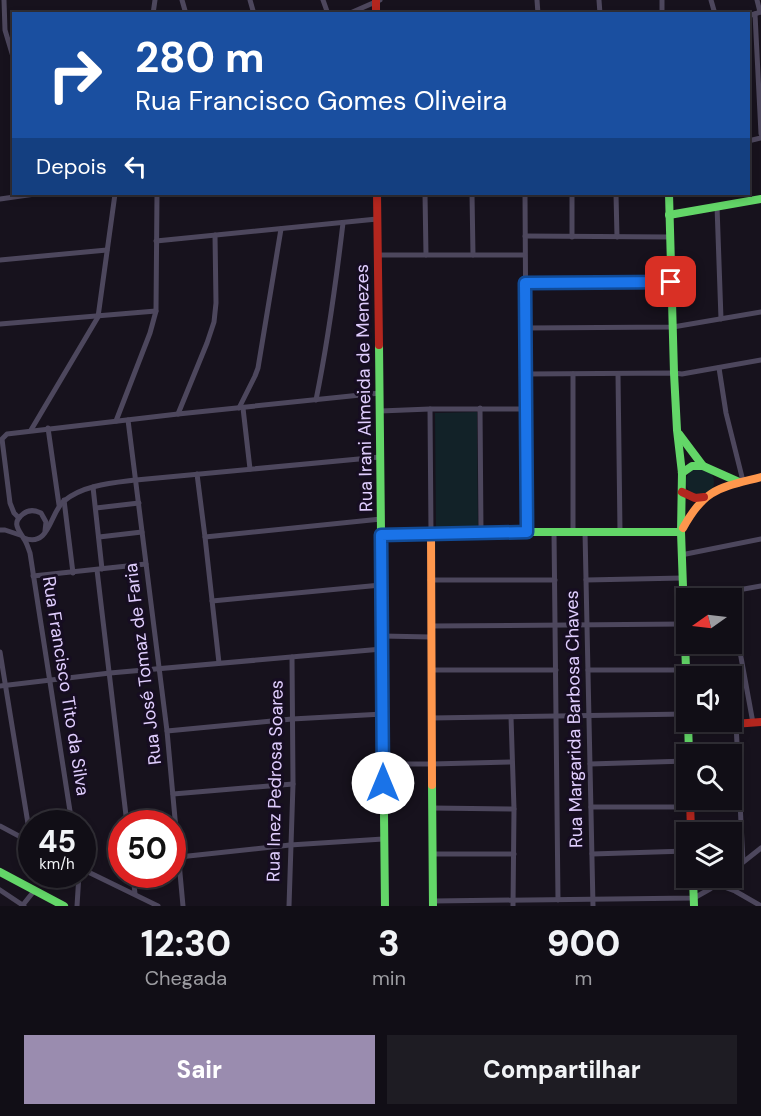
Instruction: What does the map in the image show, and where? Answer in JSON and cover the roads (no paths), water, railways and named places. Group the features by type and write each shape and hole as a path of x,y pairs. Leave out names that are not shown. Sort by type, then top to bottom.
{"street":[{"path":"4,0 5,30 12,53"},
{"path":"352,12 378,0"},
{"path":"757,0 761,136"},
{"path":"0,199 28,195"},
{"path":"31,430 98,317 115,195"},
{"path":"116,421 156,311 157,195"},
{"name":"Rua Irani Almeida de Menezes","path":"377,195 385,906"},
{"path":"425,195 426,255"},
{"path":"472,195 473,255"},
{"path":"525,195 527,532"},
{"path":"572,195 573,237"},
{"path":"616,195 617,237"},
{"path":"669,195 674,373 682,472 681,555 684,588"},
{"path":"669,215 761,199"},
{"path":"717,206 721,319"},
{"path":"156,241 377,219"},
{"path":"316,400 325,358 343,223"},
{"path":"250,469 241,408 258,368 281,229"},
{"path":"178,414 214,322 215,235"},
{"path":"525,236 670,237"},
{"path":"0,260 107,250"},
{"path":"377,255 524,255"},
{"path":"525,283 671,282"},
{"path":"0,324 156,311"},
{"path":"526,328 673,327 761,312"},
{"path":"526,374 688,373 761,360"},
{"path":"719,368 741,482"},
{"path":"573,374 573,532"},
{"path":"618,374 620,532"},
{"path":"22,537 17,526 18,520 10,506 3,461 2,439 7,434 380,393"},
{"path":"480,408 481,532"},
{"path":"430,409 433,903 513,903 558,900 593,903 694,902 711,888"},
{"path":"380,411 526,409"},
{"name":"Rua José Tomaz de Faria","path":"128,420 167,731 175,810"},
{"path":"48,428 57,508"},
{"path":"677,430 703,466"},
{"path":"2,530 34,540 38,539 52,522 57,508 64,500 93,487 136,480 380,457"},
{"path":"682,472 690,466 703,466 741,482"},
{"path":"712,492 715,481 713,471"},
{"path":"197,474 219,663"},
{"path":"682,492 700,499 712,492 761,477"},
{"path":"93,487 125,810"},
{"path":"681,532 690,514 704,497"},
{"path":"64,500 73,573"},
{"path":"96,508 139,503"},
{"path":"2,530 31,510 41,513 57,508"},
{"path":"41,513 46,522 45,532"},
{"path":"205,537 381,519"},
{"path":"99,537 142,532"},
{"path":"381,535 481,532 681,532"},
{"name":"Rua Margarida Barbosa Chaves","path":"554,532 558,900"},
{"name":"Rua Margarida Barbosa Chaves","path":"585,532 593,903"},
{"name":"Rua Francisco Tito da Silva","path":"22,537 30,553 70,810"},
{"name":"Rua Francisco Tito da Silva","path":"30,553 38,539"},
{"path":"681,555 761,539"},
{"path":"33,576 146,564"},
{"path":"586,580 683,578"},
{"path":"430,580 555,580"},
{"path":"212,601 381,585"},
{"path":"742,592 761,586"},
{"path":"431,626 676,624"},
{"path":"382,636 431,637"},
{"path":"3,685 110,673 382,649"},
{"path":"0,652 3,685 25,810"},
{"path":"742,654 757,722 742,723"},
{"name":"Rua Inez Pedrosa Soares","path":"289,906 293,784 292,657"},
{"path":"431,670 556,670"},
{"path":"588,670 676,670"},
{"path":"167,731 292,719 383,714"},
{"path":"431,718 676,714"},
{"path":"511,717 514,809 513,903"},
{"path":"736,732 743,862"},
{"path":"590,764 676,761"},
{"path":"383,764 512,762"},
{"path":"173,794 293,784"},
{"path":"591,807 676,804"},
{"path":"432,808 514,809"},
{"path":"0,826 18,835"},
{"path":"186,856 290,845 384,839"},
{"path":"743,862 761,848"},
{"path":"592,854 676,851"},
{"path":"432,854 514,854"},
{"path":"0,873 64,906"},
{"path":"96,876 158,906"},
{"path":"77,906 78,888"},
{"path":"134,888 135,894"},
{"name":"Rua José Tomaz de Faria","path":"182,888 183,906"},
{"path":"727,888 761,906"},
{"path":"0,890 23,906 34,891"}]}
